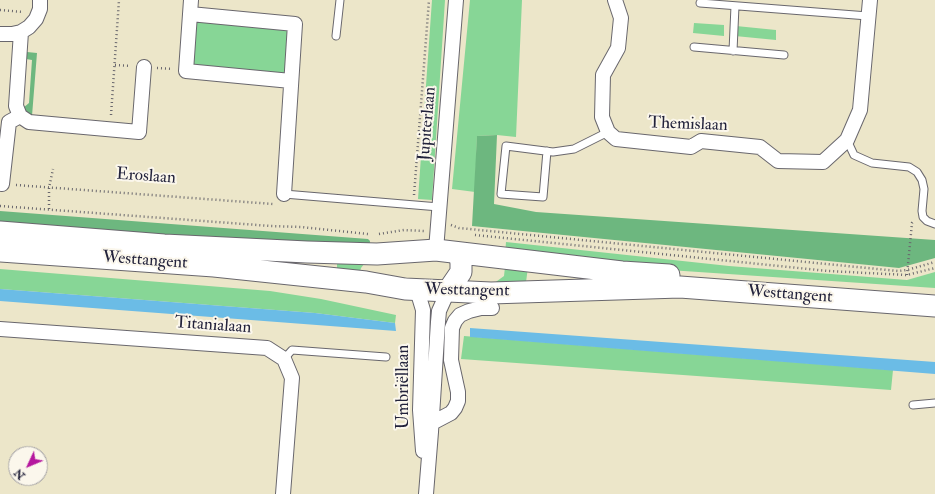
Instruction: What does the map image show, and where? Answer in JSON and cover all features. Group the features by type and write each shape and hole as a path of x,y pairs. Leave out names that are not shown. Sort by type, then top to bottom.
{"main road":[{"name":"Westtangent","path":"0,232 171,245 307,252 377,254 436,250 622,272 718,279 908,289 935,292"},
{"name":"Westtangent","path":"0,251 214,266 366,282 411,289 491,293 680,287 935,306"},
{"path":"402,252 396,262 396,280 411,289"},
{"path":"448,291 461,272 461,261 457,252"}],"street":[{"path":"0,34 22,32 29,27 36,19 40,9 40,0"},
{"name":"Jupiterlaan","path":"436,250 456,0"},
{"path":"608,132 602,117 603,75 618,48 622,18 615,0"},
{"name":"Themislaan","path":"608,132 616,139 691,147 701,141 760,147 778,161 823,162 847,140 860,110 870,0"},
{"path":"284,194 295,24 190,7 186,71 291,81"},
{"path":"22,32 16,106 20,116 29,122 139,132 144,67"},
{"path":"2,184 8,122 20,116"},
{"name":"Umbriëllaan","path":"411,289 423,310 420,410 426,489"},
{"name":"Umbriëllaan","path":"426,489 432,423 438,322 440,311 448,291"},
{"name":"Umbriëllaan","path":"432,423 451,413 458,401 458,392 451,360 452,328 455,321 460,315 469,311 481,308 492,308"},
{"name":"Titanialaan","path":"0,329 267,348 284,359"},
{"path":"283,494 292,378 284,359"}],"lane":[{"path":"336,36 340,0"},
{"path":"700,3 868,16"},
{"path":"733,51 735,6"},
{"path":"694,47 784,55"},
{"path":"547,151 543,197 501,194 506,146 547,151 553,152 574,149 608,132"},
{"path":"847,140 854,155 872,163 909,167 917,172 922,180 924,189 922,211 923,217 927,221 935,224"},
{"path":"284,194 439,207"},
{"path":"284,359 292,350 386,356"},
{"path":"913,405 935,404"}],"path":[{"path":"110,129 119,0"},
{"path":"414,205 429,0"},
{"path":"49,209 49,188 53,169"},
{"name":"Eroslaan","path":"2,184 278,204 284,194"},
{"path":"0,206 300,227 376,235 404,230 419,231"},
{"path":"907,275 912,223 923,214"},
{"path":"438,222 459,228 898,271 935,262"},
{"name":"Westtangent","path":"470,234 828,271 907,275 935,268"}],"green space":[{"path":"432,0 445,0 432,200 418,199"},
{"path":"470,0 522,0 516,137 497,135 477,136 475,192 452,189"},
{"path":"190,14 295,24 291,81 186,71"},
{"path":"694,23 724,25 724,36 693,33"},
{"path":"736,26 776,30 776,40 735,36"},
{"path":"27,52 37,53 32,116 28,115 23,108 29,103 32,60 26,59"},
{"path":"497,135 494,204 536,212 935,240 935,258 899,268 472,226 477,136"},
{"path":"0,211 368,239 370,241 369,250 0,229"},
{"path":"506,242 729,266 907,280 935,272 935,288 610,266 505,255"},
{"path":"368,259 361,268 359,276 337,275 337,260"},
{"path":"505,267 528,267 525,290 493,284 504,276"},
{"path":"0,269 270,291 321,299 396,315 395,323 315,313 0,289"},
{"path":"464,336 893,370 891,390 461,359"}],"water":[{"path":"0,289 315,313 395,323 396,331 0,301"},
{"path":"470,328 935,362 935,374 470,337"}]}
